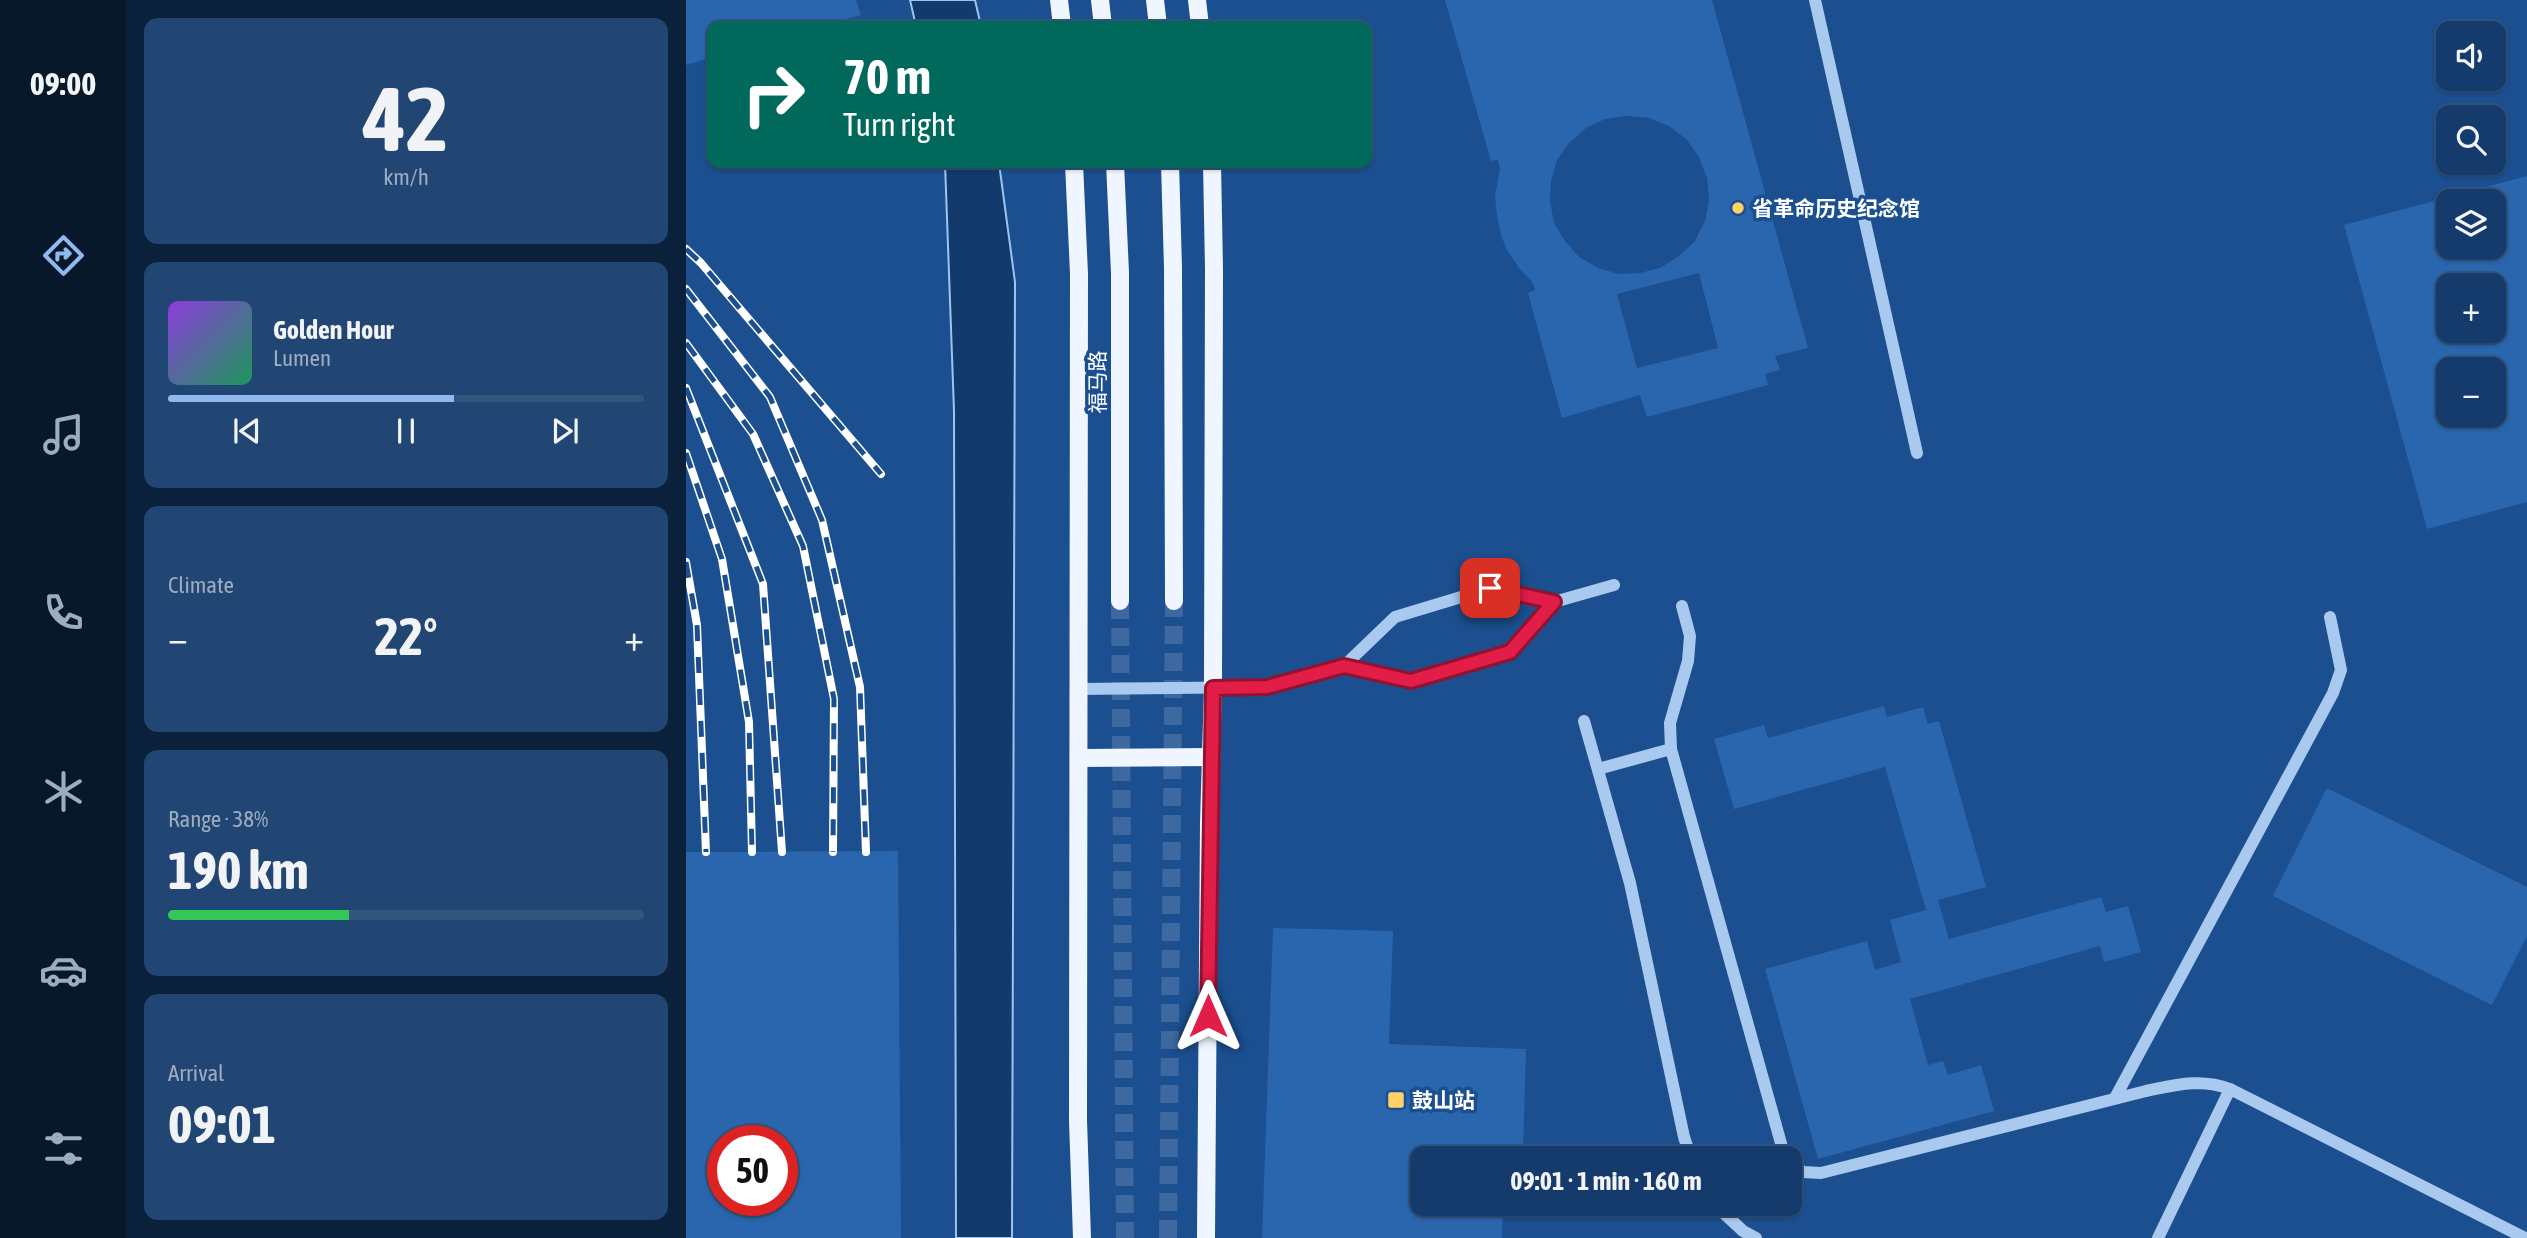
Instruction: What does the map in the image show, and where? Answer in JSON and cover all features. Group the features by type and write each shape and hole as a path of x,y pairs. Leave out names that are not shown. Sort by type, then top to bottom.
{"main road":[{"path":"1059,0 1061,21"},
{"path":"1101,0 1103,21"},
{"path":"1155,0 1157,21"},
{"path":"1197,0 1199,21"},
{"path":"1074,168 1079,274 1078,1120 1082,1238"},
{"name":"福马路","path":"1115,168 1120,273 1120,601"},
{"path":"1170,168 1174,601"},
{"path":"1206,1238 1213,688 1212,168"},
{"path":"1080,758 1212,757"}],"street":[{"path":"1815,0 1917,453"},
{"path":"1344,666 1395,617 1490,588 1554,602 1614,585"},
{"path":"1079,689 1267,687 1344,666 1411,681 1510,652 1554,602"},
{"path":"1682,606 1690,636 1688,661 1670,723 1671,749 1782,1146"},
{"path":"2115,1098 2333,693 2341,670 2330,617"},
{"path":"1584,721 1630,883 1687,1146"},
{"path":"1598,769 1671,749"},
{"path":"1802,1171 1821,1173 2115,1098 2197,1083 2213,1083 2230,1089 2524,1238 2527,1232"},
{"path":"2158,1238 2230,1089"},
{"path":"1727,1216 1743,1231 1756,1238"}],"water":[{"path":"910,0 975,0 980,21 915,21"},
{"path":"945,168 1000,168 1015,282 1012,1238 956,1238 954,411"}],"building":[{"path":"686,0 856,0 861,15 839,21 707,21 707,59 686,65"},
{"name":"省革命历史纪念馆","path":"1445,0 1712,0 1808,348 1775,356 1780,370 1765,374 1768,385 1647,417 1640,395 1562,418 1528,293 1535,290 1532,282 1507,250 1501,235 1495,196 1500,169 1498,160 1491,161","holes":["1627,116 1649,118 1669,126 1686,139 1699,157 1707,178 1709,200 1705,221 1695,241 1679,256 1660,268 1619,274 1598,268 1579,257 1565,241 1554,223 1550,201 1551,181 1557,160 1569,143 1586,128 1605,119","1699,273 1718,348 1637,368 1617,294"]},
{"path":"2527,176 2527,502 2427,529 2344,225 2436,200 2436,259 2506,259 2506,189 2478,189"},
{"path":"1884,706 1887,717 1923,707 1928,724 1939,721 1986,887 1938,900 1949,939 2101,897 2106,912 2128,906 2141,952 2104,962 2100,946 1910,999 1928,1065 1943,1061 1948,1075 1981,1065 1994,1111 1818,1159 1765,969 1867,941 1875,970 1901,962 1890,920 1926,910 1885,767 1734,809 1714,739 1764,725 1768,738"},
{"path":"2327,788 2527,887 2527,936 2492,1005 2273,896"},
{"path":"898,851 901,1238 686,1238 686,852"},
{"name":"鼓山站","path":"1273,928 1393,931 1389,1044 1526,1049 1523,1146 1410,1146 1410,1216 1503,1216 1502,1238 1262,1238"}],"tunnel":[{"path":"1120,601 1125,1238"},
{"path":"1168,1238 1174,601"}],"railway":[{"path":"686,249 701,263 881,474"},
{"path":"686,289 770,397 822,520 860,687 866,852"},
{"path":"686,343 753,434 803,546 834,699 833,852"},
{"path":"686,388 763,584 782,852"},
{"path":"686,453 722,559 749,722 752,852"},
{"path":"686,562 697,625 706,852"}],"place":[{"name":"省革命历史纪念馆","path":"1738,208"},
{"name":"鼓山站","path":"1396,1100"}],"route":[{"path":"1208,1016 1213,688 1267,687 1344,666 1411,681 1510,652 1554,602 1490,588"}]}
